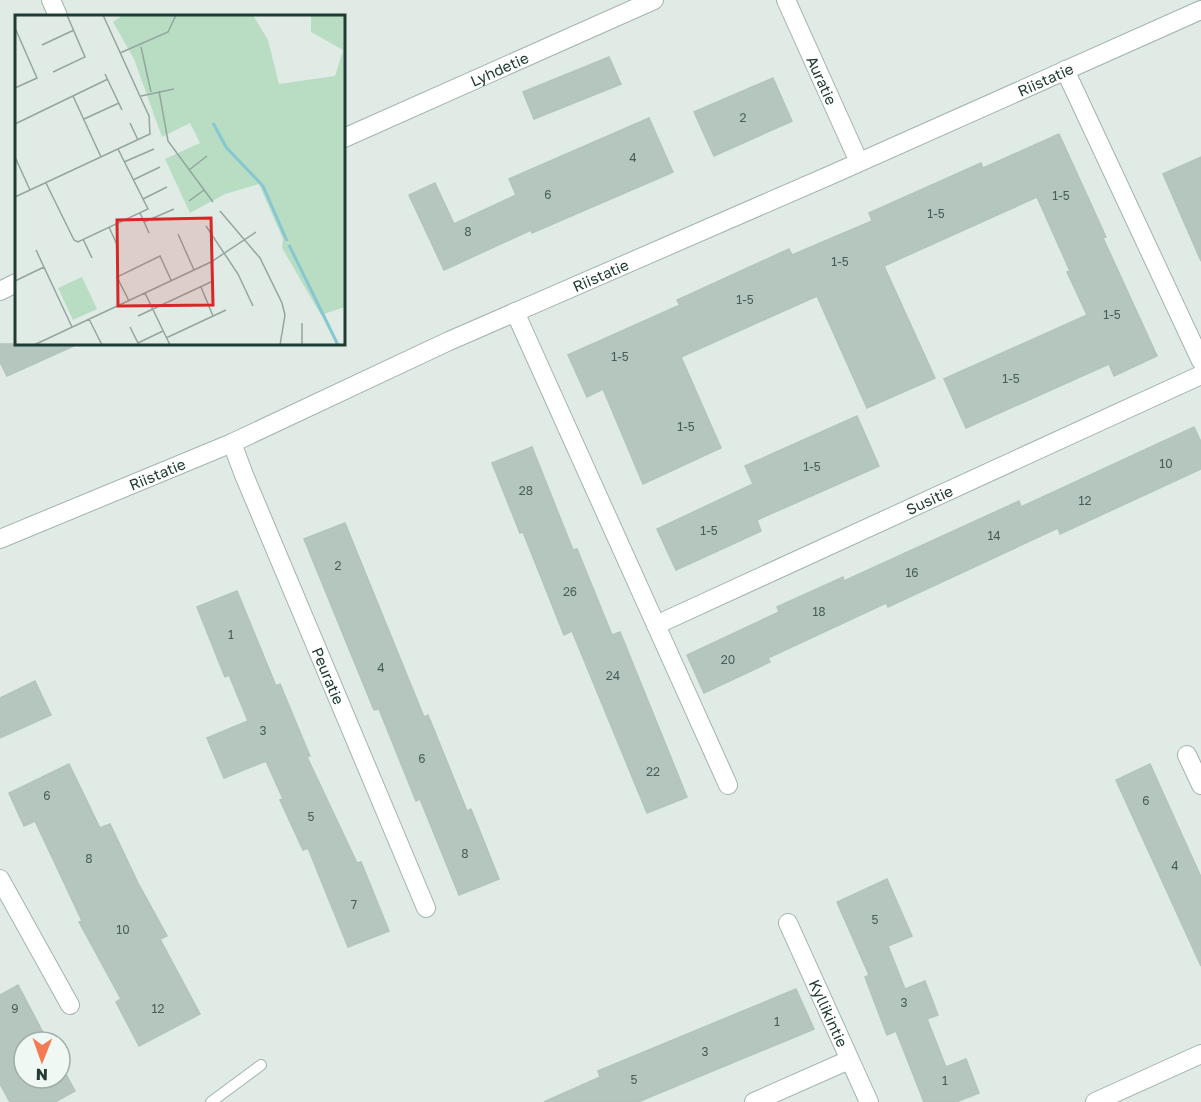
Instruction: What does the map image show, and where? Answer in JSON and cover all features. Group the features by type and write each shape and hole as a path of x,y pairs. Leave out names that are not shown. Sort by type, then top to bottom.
{"street":[{"path":"51,0 58,15"},
{"name":"Lyhdetie","path":"345,138 654,0"},
{"name":"Auratie","path":"786,0 859,162"},
{"name":"Riistatie","path":"0,540 232,442 449,341 1201,10"},
{"path":"1065,70 1201,361"},
{"path":"0,291 15,284"},
{"path":"515,312 728,785"},
{"name":"Susitie","path":"656,624 1201,375"},
{"name":"Peuratie","path":"232,442 426,908"},
{"path":"1187,754 1201,785"},
{"path":"0,879 70,1005"},
{"name":"Kyllikintie","path":"788,923 869,1102"},
{"path":"1095,1102 1201,1054"},
{"path":"754,1102 849,1060"}],"lane":[{"path":"211,1102 261,1065"}],"building":[{"path":"609,57 621,84 534,119 523,92"},
{"path":"773,78 792,121 714,156 694,112"},
{"path":"649,118 673,172 532,233 531,230 444,270 409,195 435,183 454,224 516,195 509,179"},
{"path":"1059,134 1157,356 1114,376 1109,364 966,428 944,379 1087,315 1037,197 884,266 935,378 867,408 817,296 681,357 721,448 643,484 603,389 587,397 568,355 680,305 677,300 789,249 792,255 872,221 869,213 981,163 983,168"},
{"path":"1201,157 1201,261 1163,174"},
{"path":"0,344 76,345 7,376 0,362"},
{"path":"857,416 879,466 757,520 761,531 676,570 657,529 753,484 745,466"},
{"path":"1194,427 1201,442 1201,469 1060,534 1058,528 888,607 886,603 768,658 770,662 704,693 687,655 779,612 777,607 843,577 844,581 1019,501 1021,507"},
{"path":"532,447 573,550 577,549 612,635 620,632 687,797 647,813 572,631 564,635 523,532 520,533 492,463"},
{"path":"345,523 424,717 428,715 467,811 471,809 499,879 459,895 420,799 416,801 379,709 374,710 304,539"},
{"path":"237,591 276,686 280,684 310,756 307,757 357,863 361,862 389,931 348,947 308,848 303,850 280,800 283,799 266,761 224,778 207,738 248,721 229,675 225,677 197,607"},
{"path":"35,681 51,715 0,738 0,698"},
{"path":"69,764 100,828 110,824 138,883 167,936 160,939 200,1014 139,1046 116,1002 121,999 79,922 82,921 35,821 24,826 9,793"},
{"path":"1150,764 1201,877 1201,966 1116,780"},
{"path":"887,879 912,936 888,946 905,989 925,981 938,1015 927,1019 946,1067 966,1059 979,1093 956,1102 924,1102 896,1031 887,1035 865,977 869,975 837,902"},
{"path":"18,985 42,1030 12,1030 12,1090 72,1090 72,1085 75,1091 55,1102 10,1102 0,1084 0,995"},
{"path":"796,989 814,1029 638,1102 544,1102 600,1077 598,1071"}]}
